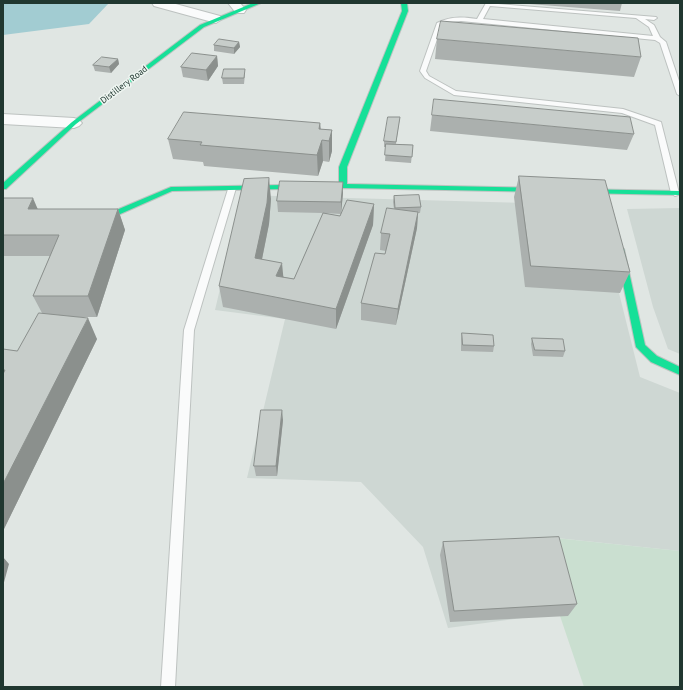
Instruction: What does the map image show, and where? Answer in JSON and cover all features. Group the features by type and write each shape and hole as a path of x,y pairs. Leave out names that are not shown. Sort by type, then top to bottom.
{"street":[{"path":"158,3 216,19"},
{"name":"Distillery Road","path":"3,187 74,123 202,26 237,6 258,3"},
{"path":"342,186 343,167 405,11 404,3"},
{"path":"3,119 74,123"},
{"path":"77,212 115,213 171,189 342,186 553,190"},
{"path":"568,190 608,195 678,193"},
{"path":"617,238 641,347 648,356 657,362 680,371"}],"lane":[{"path":"479,21 489,3 654,18"},
{"path":"638,16 652,26 657,38"},
{"path":"678,193 658,124 623,111 454,93 427,77 423,71 439,24 453,19 479,21 657,38 663,42 680,94"},
{"path":"168,687 189,330 232,188"}],"shaded area":[{"path":"242,195 597,205 640,377 680,393 680,551 547,537 559,613 448,628 423,547 361,482 247,478 285,319 215,310"},
{"path":"680,208 680,354 668,349 653,307 627,209"},
{"path":"3,231 90,257 72,340 3,510"}],"green space":[{"path":"546,537 680,551 680,687 584,687 559,613"}],"water":[{"path":"3,3 109,3 89,24 3,35"}],"building":[{"path":"441,21 638,38 641,57 437,39"},
{"path":"219,39 239,42 234,48 214,45"},
{"path":"192,53 217,56 206,70 181,67"},
{"path":"102,57 118,59 109,67 93,65"},
{"path":"224,69 245,69 244,78 222,78"},
{"path":"434,99 630,117 634,134 432,115"},
{"path":"184,112 320,123 319,129 332,130 329,141 322,140 317,155 200,145 202,142 168,139"},
{"path":"388,117 400,117 396,142 384,141"},
{"path":"386,144 413,145 412,157 385,155"},
{"path":"519,176 605,180 630,272 531,266"},
{"path":"269,178 267,203 255,258 282,263 276,276 294,279 323,213 340,216 347,200 374,204 336,309 219,286 244,179"},
{"path":"280,181 343,182 341,202 277,201"},
{"path":"419,195 421,207 395,208 394,196"},
{"path":"3,198 33,198 28,209 118,209 88,296 33,296 59,235 3,235"},
{"path":"387,208 418,212 398,309 361,303 375,253 385,254 390,234 381,233"},
{"path":"39,313 88,318 3,484 3,374 5,370 3,370 3,349 17,351"},
{"path":"462,333 493,335 494,346 463,345"},
{"path":"532,338 563,339 565,351 535,350"},
{"path":"261,410 282,410 276,466 254,466"},
{"path":"559,537 577,604 454,611 443,542"}],"traffic: fast":[{"path":"3,187 74,123 202,26 258,3"},
{"path":"343,186 343,167 405,11 404,3"},
{"path":"90,212 115,213 171,189 343,186 545,190"},
{"path":"577,191 680,193"},
{"path":"620,249 641,347 654,359 680,371"}]}
